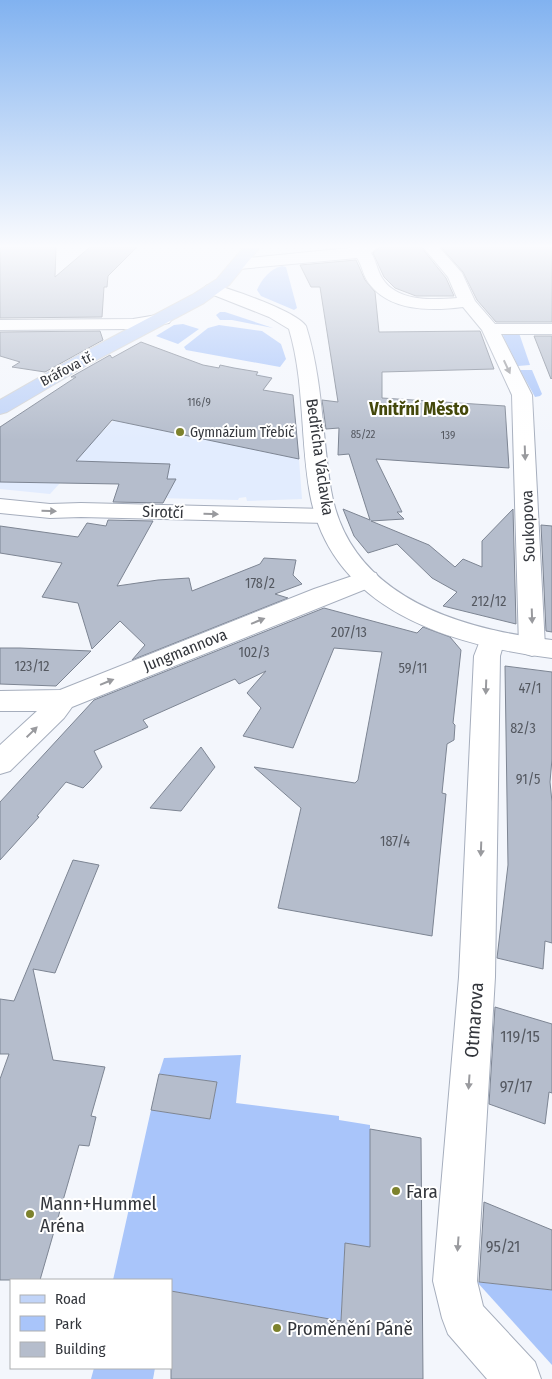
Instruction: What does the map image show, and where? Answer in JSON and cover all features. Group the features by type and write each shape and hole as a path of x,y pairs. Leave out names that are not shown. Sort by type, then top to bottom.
{"main road":[{"name":"Bráfova tř.","path":"0,408 80,361 176,311"}],"street":[{"path":"234,311 300,334"},
{"path":"267,311 291,321 298,326 300,334"},
{"name":"Soukopova","path":"476,311 490,329 522,395 542,648"},
{"path":"0,324 133,324 163,319"},
{"path":"490,329 552,329"},
{"name":"Bedřicha Václavka","path":"300,334 304,344 313,404 318,464 326,516 342,550 367,579 382,592 433,620 492,639 542,648"},
{"name":"Sirotčí","path":"0,506 50,511 81,510 326,516"},
{"name":"Jungmannova","path":"0,701 62,700 367,579"},
{"name":"Otmarova","path":"492,639 487,656 476,977 455,1281 464,1318 518,1379"},
{"path":"0,763 54,711 62,700"}],"shaded area":[{"path":"184,362 218,368 220,365 239,368 272,378 254,401 298,446 302,499 247,501 246,497 239,498 238,500 115,497 118,484 61,482 50,494 0,489 0,430 99,435 126,408"}],"green space":[{"path":"220,312 273,328 232,320 220,320 216,315"},
{"path":"183,324 199,329 178,344 156,336 174,325"},
{"path":"219,325 262,331 281,344 286,359 280,367 186,350 184,347 208,328"},
{"path":"519,333 530,365 518,366 503,336 504,334"},
{"path":"520,370 532,370 542,394 540,396 535,397"},
{"path":"241,1055 236,1103 339,1116 339,1120 370,1125 370,1247 345,1244 341,1321 172,1291 172,1279 113,1279 151,1110 210,1119 217,1082 159,1074 164,1058"},
{"path":"477,1282 552,1290 552,1365"},
{"path":"94,1369 155,1369 153,1379 91,1379"}],"building":[{"path":"0,311 102,311 102,317 0,318"},
{"path":"324,311 377,311 379,332 480,331 494,369 382,372 382,398 505,406 509,468 376,459 402,512 397,512 404,519 371,521 429,545 455,567 463,559 482,567 482,541 513,509 516,624 443,606 457,592 432,578 397,544 368,553 354,536 343,509 370,520 349,454 338,455 339,428 326,429 322,400 338,402"},
{"path":"487,311 552,311 552,322 496,322"},
{"path":"100,331 103,340 45,372 12,367 20,362 0,356 0,332"},
{"path":"534,336 552,336 551,379"},
{"path":"141,342 203,365 219,368 220,365 258,372 256,375 272,378 263,390 293,395 299,459 112,420 76,461 170,464 167,479 176,479 163,503 113,502 119,484 0,482 0,427 76,377 71,377 110,355 112,358"},
{"path":"108,520 153,521 117,586 189,578 192,591 260,564 264,558 296,560 293,575 302,584 275,594 288,598 132,660 145,645 120,621 92,649 78,603 42,597 62,563 0,553 0,526 78,537 87,523 106,526"},
{"path":"541,525 552,526 552,632 546,631"},
{"path":"324,608 417,633 423,627 450,637 461,650 453,723 455,725 454,740 447,744 442,793 446,794 432,936 278,908 301,808 254,767 355,783 358,780 382,652 334,648 293,748 243,736 261,708 247,693 266,671 239,684 235,679 143,720 148,727 94,751 102,767 90,781 83,788 66,782 37,816 39,817 0,860 0,802 94,700"},
{"path":"0,648 91,651 56,686 0,684"},
{"path":"505,666 552,672 552,759 550,782 552,802 552,943 545,941 543,969 497,958 508,865"},
{"path":"201,747 215,767 181,811 150,808"},
{"path":"73,860 99,865 55,973 33,969 53,1060 105,1067 91,1116 96,1117 89,1146 79,1145 40,1279 0,1280 0,1079 9,1054 0,1054 0,999 14,1001"},
{"path":"495,1007 552,1024 552,1093 549,1092 545,1124 489,1104"},
{"path":"159,1074 217,1082 210,1119 151,1110"},
{"path":"370,1129 421,1138 423,1379 171,1379 172,1291 341,1321 345,1243 370,1247"},
{"path":"484,1202 552,1230 552,1290 479,1282"}],"place":[{"name":"Gymnázium Třebíč","path":"180,432"},
{"name":"Fara","path":"396,1191"},
{"name":"Mann+Hummel Aréna","path":"30,1214"},
{"name":"Proměnění Páně","path":"277,1328"}],"district":[{"name":"Vnitřní Město","path":"419,409"}]}
